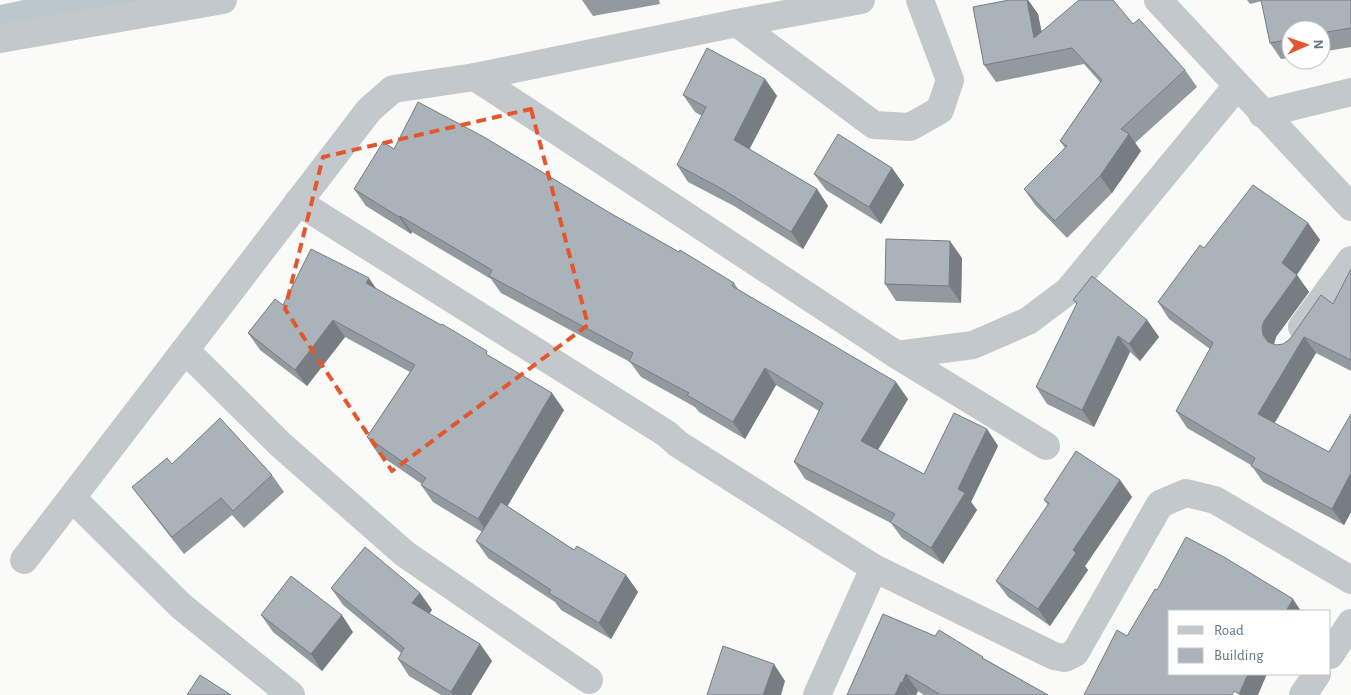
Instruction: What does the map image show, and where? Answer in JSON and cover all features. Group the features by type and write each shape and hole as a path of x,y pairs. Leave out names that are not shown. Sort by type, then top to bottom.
{"street":[{"path":"0,39 223,0"},
{"path":"24,560 369,110 393,89 475,77 737,23 861,0"},
{"path":"737,23 874,125 910,127 940,110 950,80 920,0"},
{"path":"1158,0 1262,114 1351,207"},
{"path":"475,77 897,355 1046,446"},
{"path":"897,355 973,345 1028,321 1068,291 1237,86"},
{"path":"1262,114 1351,92"},
{"path":"298,202 667,434 678,444 874,568 1054,656 1065,658 1075,653 1160,504 1186,493 1215,500 1351,580"},
{"path":"1289,346 1351,260"},
{"path":"185,350 281,445 405,554 589,680"},
{"path":"72,498 181,606 291,695"},
{"path":"817,695 874,568"},
{"path":"1331,653 1351,623"},
{"path":"1303,695 1316,675"}],"highlighted area":[{"path":"531,109 588,325 392,471 285,309 323,157"}],"building":[{"path":"1009,0 1027,0 1034,38 1079,0 1113,0 1133,24 1139,19 1185,70 1121,129 1129,134 1100,176 1055,221 1024,189 1067,146 1060,141 1102,80 1072,48 984,65 973,7"},
{"path":"1261,0 1351,0 1351,28 1331,31 1331,20 1281,20 1281,41 1270,43"},
{"path":"707,48 765,79 734,140 817,189 791,232 722,189 677,165 706,107 683,95"},
{"path":"418,102 484,137 679,252 680,250 734,283 732,286 896,382 861,441 924,474 954,413 987,429 958,489 965,493 931,548 890,522 895,514 794,462 823,403 765,368 733,422 687,395 689,393 629,361 633,353 489,276 492,270 354,189 383,142 394,149"},
{"path":"838,134 892,168 869,207 814,174"},
{"path":"1253,185 1308,223 1282,263 1297,275 1264,321 1262,327 1263,335 1268,342 1276,345 1283,344 1290,339 1321,295 1333,304 1351,269 1351,360 1304,337 1258,414 1329,452 1351,414 1351,473 1332,509 1251,466 1255,458 1176,411 1213,343 1158,302 1200,245 1204,248"},
{"path":"886,239 950,241 949,286 885,284"},
{"path":"311,249 369,278 366,283 442,324 487,351 486,354 552,393 478,519 421,485 426,478 367,437 415,365 333,320 295,370 248,333 275,299 283,305"},
{"path":"1092,276 1147,320 1129,344 1118,336 1082,410 1036,387 1077,303 1073,300"},
{"path":"220,418 272,475 233,511 221,498 172,537 132,487 167,458 172,464"},
{"path":"1076,451 1120,480 1073,550 1076,553 1038,609 996,581 1049,503 1044,500"},
{"path":"501,502 574,550 577,546 626,575 599,623 549,593 551,590 476,541"},
{"path":"1186,537 1224,557 1293,599 1287,610 1168,610 1168,675 1248,675 1239,694 1234,691 1232,695 1084,695 1117,630 1127,636 1155,589 1157,590"},
{"path":"365,547 420,593 412,603 480,644 451,692 398,659 404,648 331,588"},
{"path":"291,576 342,615 311,654 261,615"},
{"path":"883,614 935,636 939,630 982,658 1048,695 941,695 906,674 895,695 847,695"},
{"path":"723,646 774,664 763,695 707,695"},
{"path":"200,675 231,695 187,695"}],"waterway":[{"path":"0,26 122,0"}]}
